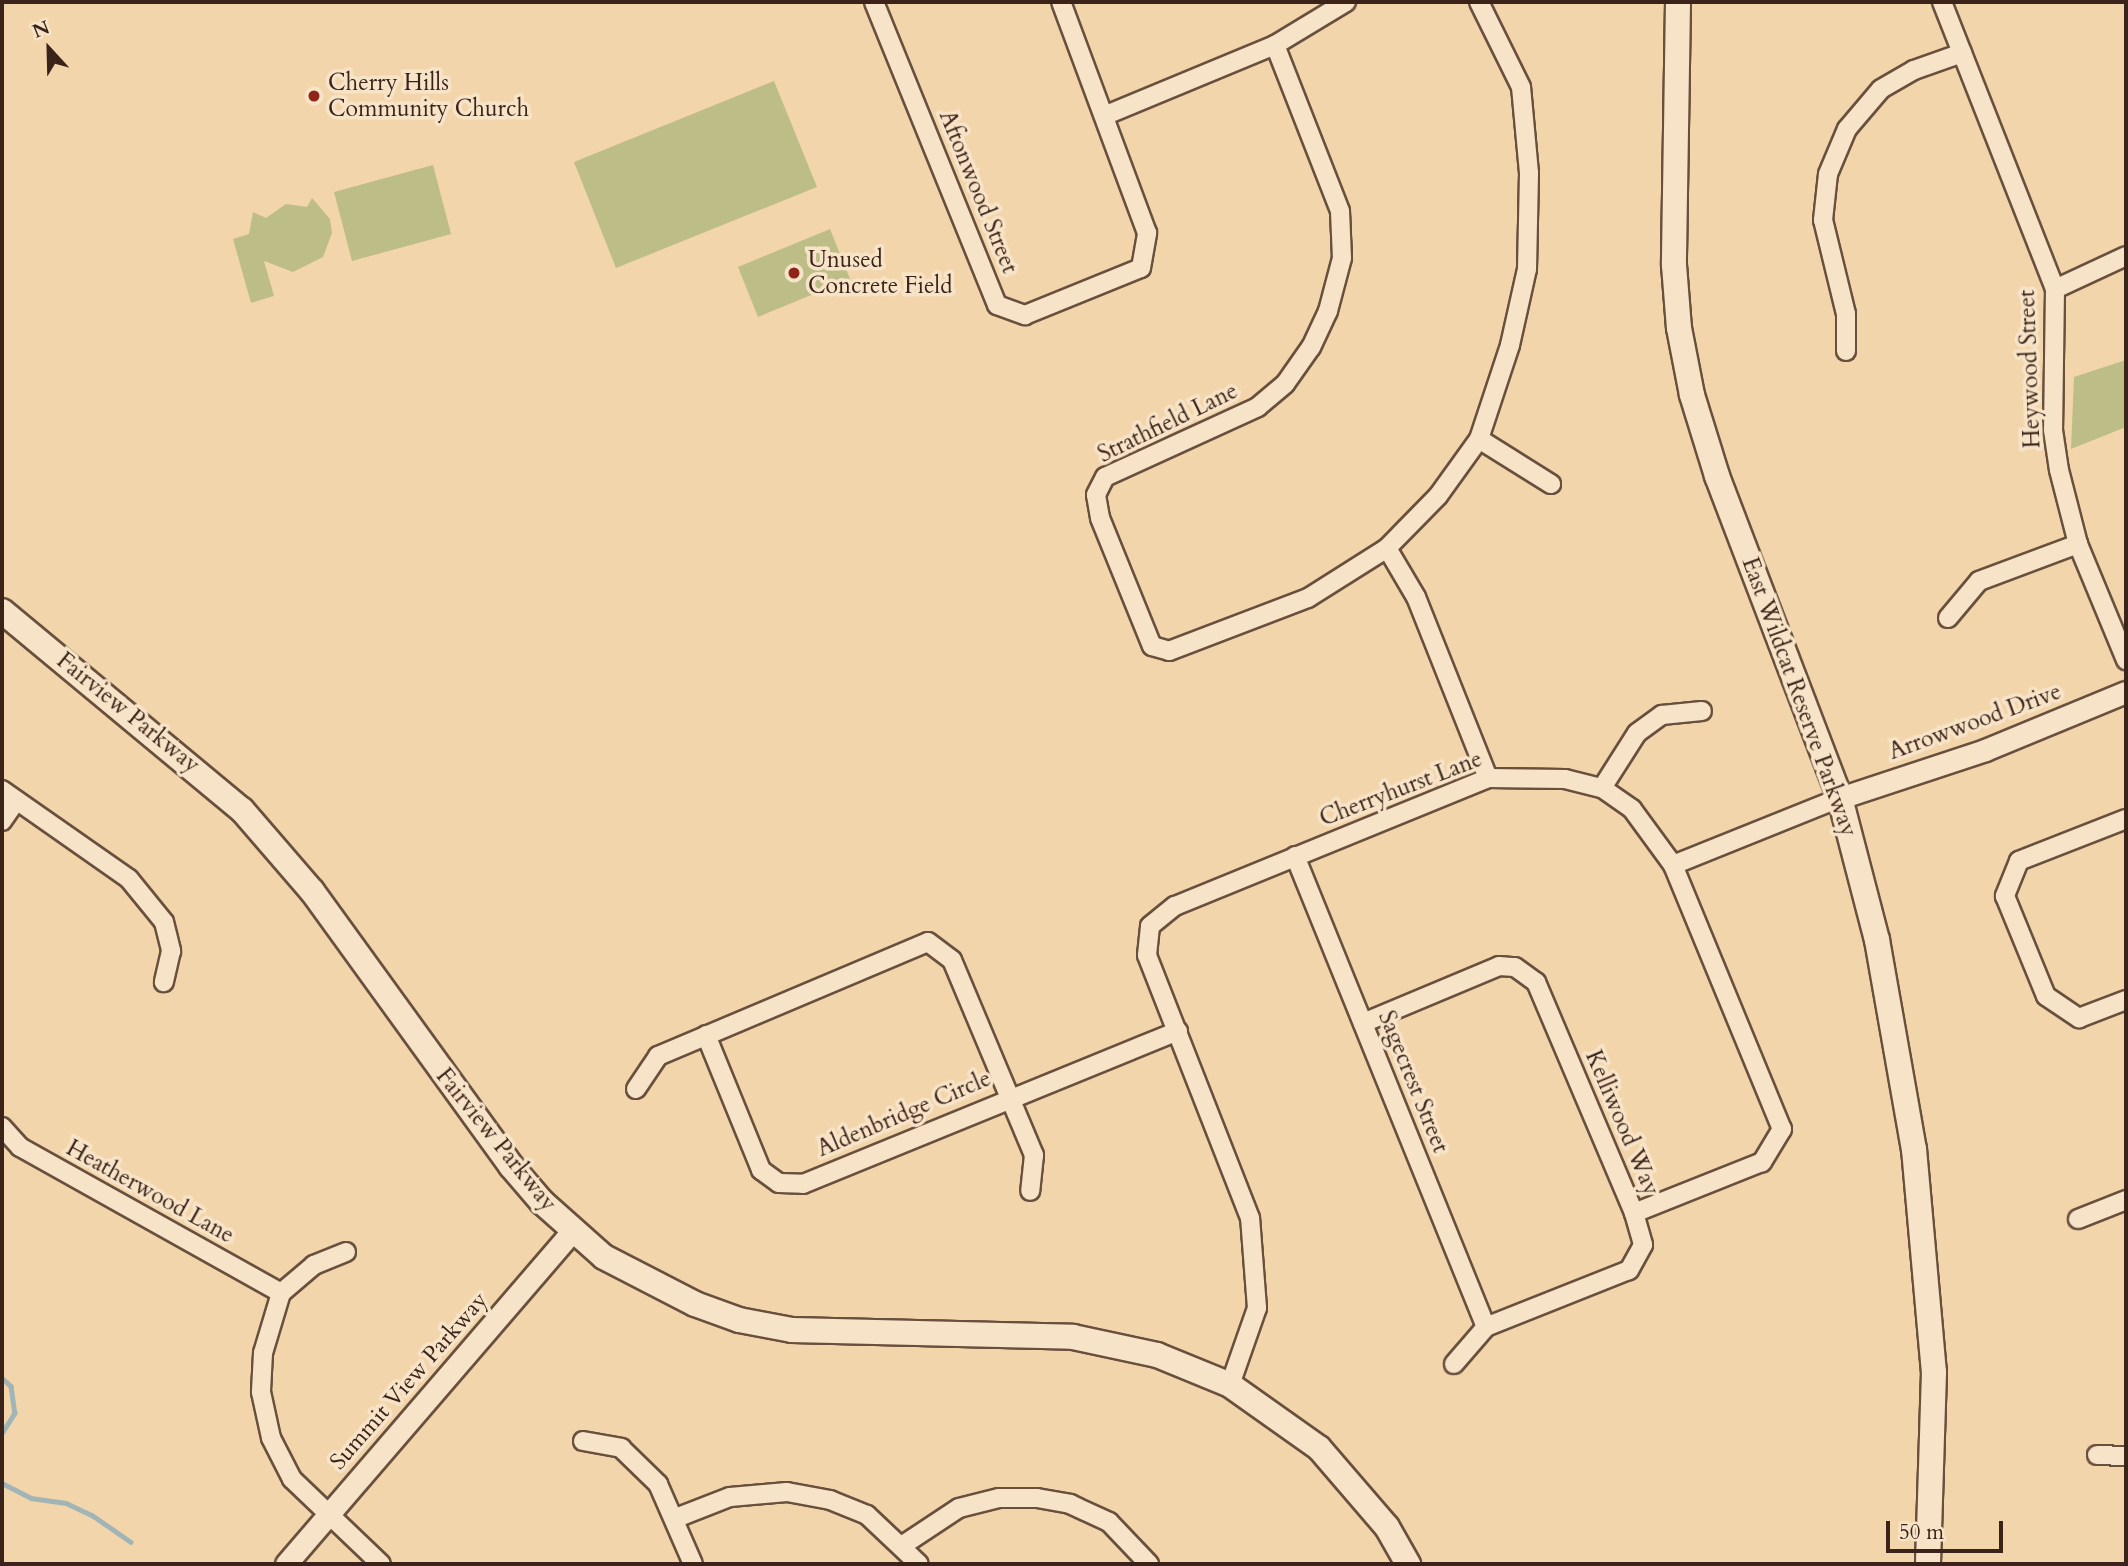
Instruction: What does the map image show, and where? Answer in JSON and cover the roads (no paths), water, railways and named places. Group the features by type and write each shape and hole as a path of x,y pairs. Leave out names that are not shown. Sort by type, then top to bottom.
{"main road":[{"name":"East Wildcat Reserve Parkway","path":"1678,2 1674,265 1692,395 1717,476 1840,798 1877,940 1914,1149 1925,1238 1934,1372 1928,1564"},
{"name":"Fairview Parkway","path":"2,611 242,810 312,891 511,1166 572,1231 604,1257 645,1281 739,1320 792,1330 1073,1337 1157,1355 1230,1385 1319,1448 1379,1516 1408,1564"}],"street":[{"name":"Aftonwood Street","path":"874,2 997,304 1025,316 1141,268 1147,233 1106,116"},
{"path":"1060,2 1106,116 1275,45 1346,2"},
{"name":"Strathfield Lane","path":"1275,45 1340,211 1342,258 1328,311 1311,347 1285,384 1258,407 1105,477 1096,495 1100,518 1152,646 1169,651 1308,598 1387,548 1438,496 1479,439 1510,345 1527,269 1529,173 1521,87 1479,2"},
{"name":"Heywood Street","path":"1942,2 2055,289 2053,430 2078,544 2126,660"},
{"path":"1846,351 1846,314 1824,220 1828,174 1847,129 1881,89 1914,69 1962,53"},
{"path":"2055,289 2126,256"},
{"path":"1479,439 1550,484"},
{"path":"1948,618 1979,581 2078,544"},
{"path":"1387,548 1416,597 1488,778"},
{"name":"Arrowwood Drive","path":"1840,798 1984,750 2126,692"},
{"path":"1602,788 1637,733 1662,715 1702,711"},
{"name":"Cherryhurst Lane","path":"1230,1385 1257,1308 1250,1218 1147,956 1150,926 1175,906 1488,778 1565,779 1602,788 1632,809 1674,865 1782,1129 1762,1162 1634,1213"},
{"path":"2,821 9,796 130,879 164,922 171,950 164,982"},
{"path":"1674,865 1840,798"},
{"path":"2126,819 2018,860 2005,896 2046,996 2079,1018 2126,1000"},
{"name":"Sagecrest Street","path":"1295,856 1486,1327"},
{"name":"Aldenbridge Circle","path":"636,1089 658,1056 706,1035 928,942 952,960 1010,1098 803,1184 779,1183 761,1170 706,1035"},
{"name":"Kelliwood Way","path":"1363,1023 1499,966 1516,967 1536,982 1634,1213 1643,1245 1629,1270 1486,1327 1454,1364"},
{"path":"1030,1191 1034,1155 1010,1098 1178,1031"},
{"name":"Heatherwood Lane","path":"2,1126 20,1147 281,1293"},
{"path":"2078,1219 2126,1200"},
{"name":"Summit View Parkway","path":"286,1564 572,1231"},
{"path":"346,1252 314,1265 281,1293 264,1353 261,1392 271,1438 292,1479 381,1564"},
{"path":"583,1441 621,1448 658,1484 676,1518 693,1564"},
{"path":"2097,1455 2126,1456"},
{"path":"676,1518 730,1497 787,1492 830,1500 867,1515 903,1545 919,1564"},
{"path":"903,1545 959,1508 999,1498 1037,1498 1070,1504 1109,1522 1149,1564"}],"waterway":[{"path":"2,1378 11,1386 15,1413 2,1434"},
{"path":"2,1483 31,1498 66,1503 92,1515 131,1542"}],"place":[{"name":"Cherry Hills Community Church","path":"314,96"},
{"name":"Unused Concrete Field","path":"794,273"}]}
